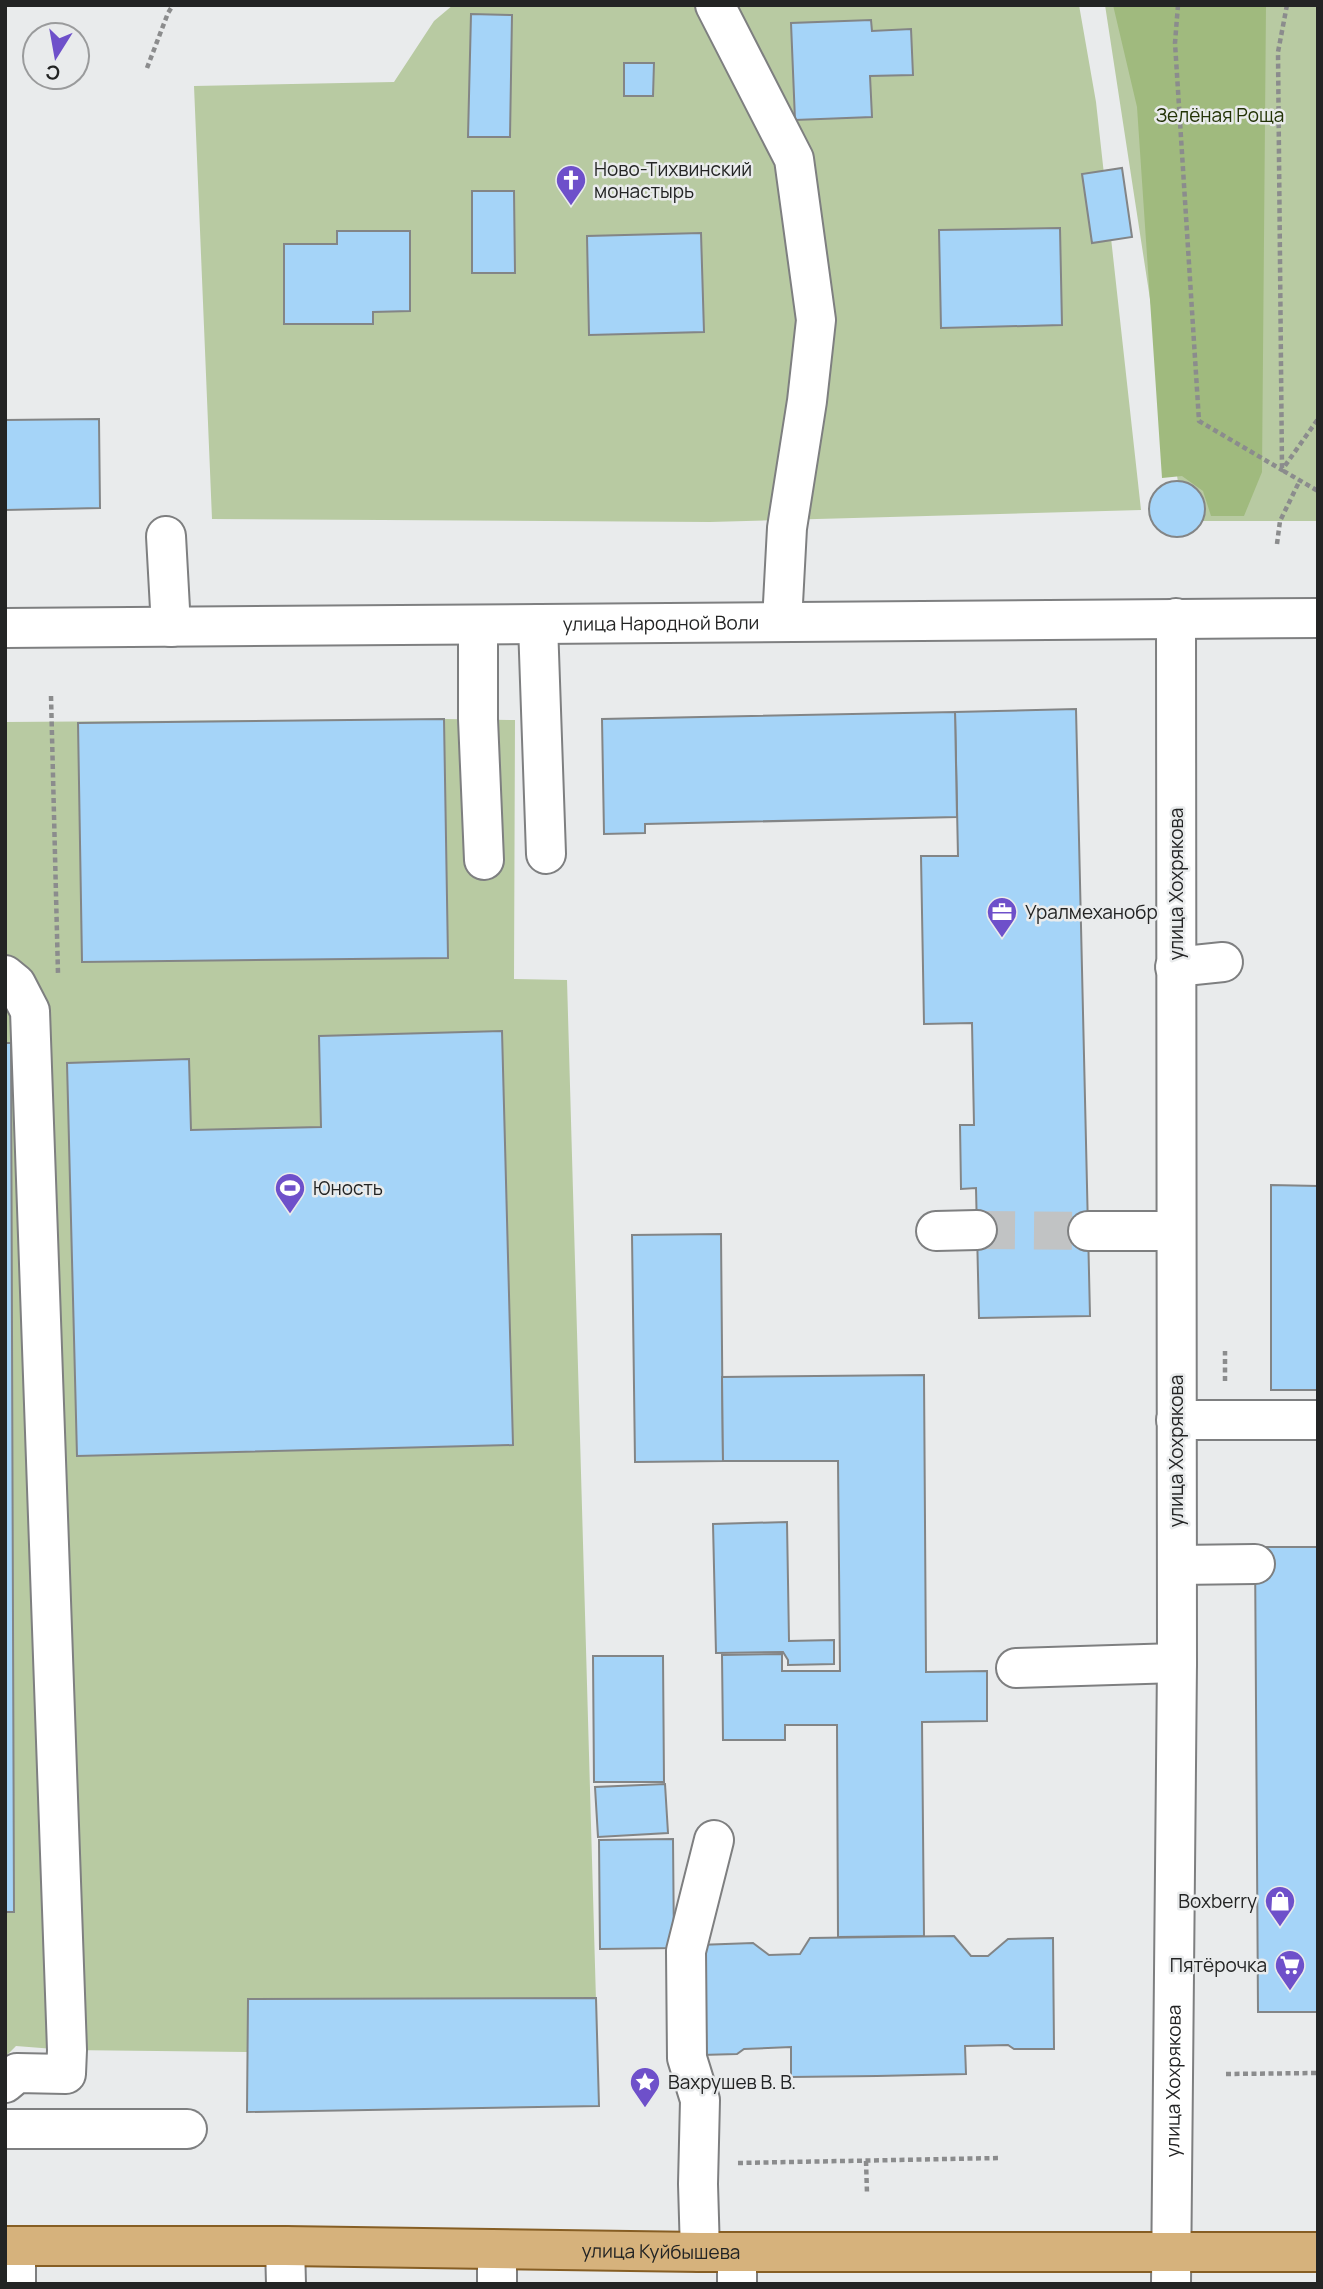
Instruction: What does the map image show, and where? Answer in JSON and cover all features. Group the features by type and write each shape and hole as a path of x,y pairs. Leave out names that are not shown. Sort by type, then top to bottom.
{"main road":[{"name":"улица Куйбышева","path":"11,2246 285,2246 497,2267 700,2252 737,2268 1172,2268 1318,2252"}],"street":[{"path":"715,5 794,159 816,320 807,401 787,528 782,622"},
{"path":"166,536 171,627"},
{"name":"улица Хохрякова","path":"1172,2268 1177,1663 1176,618"},
{"name":"улица Народной Воли","path":"5,628 1318,618"},
{"path":"538,624 546,854"},
{"path":"478,625 478,719 484,860"},
{"path":"1175,967 1223,962"},
{"path":"5,975 16,984 30,1010 66,2074 17,2073 5,2083"},
{"path":"936,1231 977,1230"},
{"path":"1088,1231 1176,1230"},
{"path":"1176,1420 1318,1420"},
{"path":"1177,1565 1255,1564"},
{"path":"1016,1668 1177,1663"},
{"path":"700,2252 700,2100 687,2058 686,1951 714,1840"},
{"path":"5,2129 187,2129"},
{"path":"11,2246 16,2284"},
{"path":"285,2246 286,2284"}],"path":[{"path":"147,68 173,5"},
{"path":"1178,5 1175,43 1199,421 1317,489"},
{"path":"1282,470 1279,52 1287,5"},
{"path":"1282,470 1318,419"},
{"path":"1277,544 1280,521 1300,480"},
{"path":"51,696 57,951"},
{"path":"1224,1381 1225,1351"},
{"path":"1226,2074 1318,2073"},
{"path":"699,2164 1000,2158"},
{"path":"866,2161 867,2193"}],"green space":[{"name":"Ново-Тихвинский монастырь","path":"453,5 1079,5 1096,102 1141,510 710,522 212,519 194,86 394,82 434,21"},
{"name":"Зелёная Роща","path":"1105,5 1318,5 1318,521 1202,521 1204,507 1200,495 1191,486 1178,482"},
{"name":"Зелёная Роща","path":"1113,5 1266,5 1262,472 1244,516 1211,516 1203,491 1182,476 1162,478 1137,107"},
{"name":"Юность","path":"515,720 514,979 567,980 599,2106 247,2112 247,2052 67,2050 16,2046 5,2057 5,722"}],"building":[{"path":"471,14 512,15 510,137 468,137"},
{"path":"871,20 872,31 911,29 913,75 870,76 872,117 795,120 791,23"},
{"path":"624,63 654,63 653,96 624,96"},
{"path":"1122,168 1132,237 1092,243 1082,174"},
{"path":"472,191 514,191 515,273 472,273"},
{"path":"1060,228 1062,325 941,328 939,230"},
{"path":"337,231 410,231 410,311 373,312 373,324 284,324 284,244 337,244"},
{"path":"701,233 704,332 589,335 587,236"},
{"path":"99,419 100,508 5,510 5,420"},
{"path":"1177,481 1192,486 1200,494 1205,509 1200,524 1192,532 1177,537 1162,532 1154,524 1149,509 1154,494 1162,486"},
{"name":"Уралмеханобр","path":"1076,709 1090,1316 979,1318 976,1188 961,1189 960,1125 974,1125 972,1023 924,1024 921,856 958,856 955,712"},
{"path":"955,712 957,817 645,824 645,833 604,834 602,719"},
{"path":"444,719 448,958 82,962 78,723"},
{"path":"502,1031 513,1445 77,1456 67,1063 189,1059 191,1130 321,1127 319,1036"},
{"path":"5,1043 11,1043 14,1912 5,1912"},
{"path":"1271,1185 1318,1186 1318,1390 1271,1390"},
{"path":"721,1234 723,1461 635,1462 632,1235"},
{"path":"924,1375 926,1672 987,1671 987,1721 922,1722 924,1936 838,1937 837,1725 785,1725 785,1740 723,1740 722,1655 782,1654 782,1671 840,1671 838,1461 723,1461 722,1377"},
{"path":"787,1522 789,1641 834,1640 834,1664 788,1665 783,1652 716,1653 713,1524"},
{"path":"1255,1547 1318,1547 1318,2012 1258,2012"},
{"path":"593,1656 663,1656 664,1782 594,1782"},
{"path":"665,1784 668,1833 598,1837 595,1787"},
{"path":"673,1839 674,1948 600,1949 599,1840"},
{"path":"954,1936 971,1956 988,1956 1008,1939 1053,1938 1054,2049 1014,2049 1008,2045 965,2046 966,2074 877,2076 791,2077 791,2047 744,2049 737,2054 701,2055 698,1945 753,1943 769,1955 800,1954 810,1938"},
{"path":"596,1998 599,2106 247,2112 248,1999"}],"tunnel":[{"path":"977,1230 1088,1231"}],"place":[{"name":"Ново-Тихвинский монастырь","path":"571,207"},
{"name":"Уралмеханобр","path":"1002,939"},
{"name":"Юность","path":"290,1215"},
{"name":"Boxberry","path":"1280,1928"},
{"name":"Пятёрочка","path":"1290,1992"},
{"name":"Вахрушев В. В.","path":"645,2109"}]}
